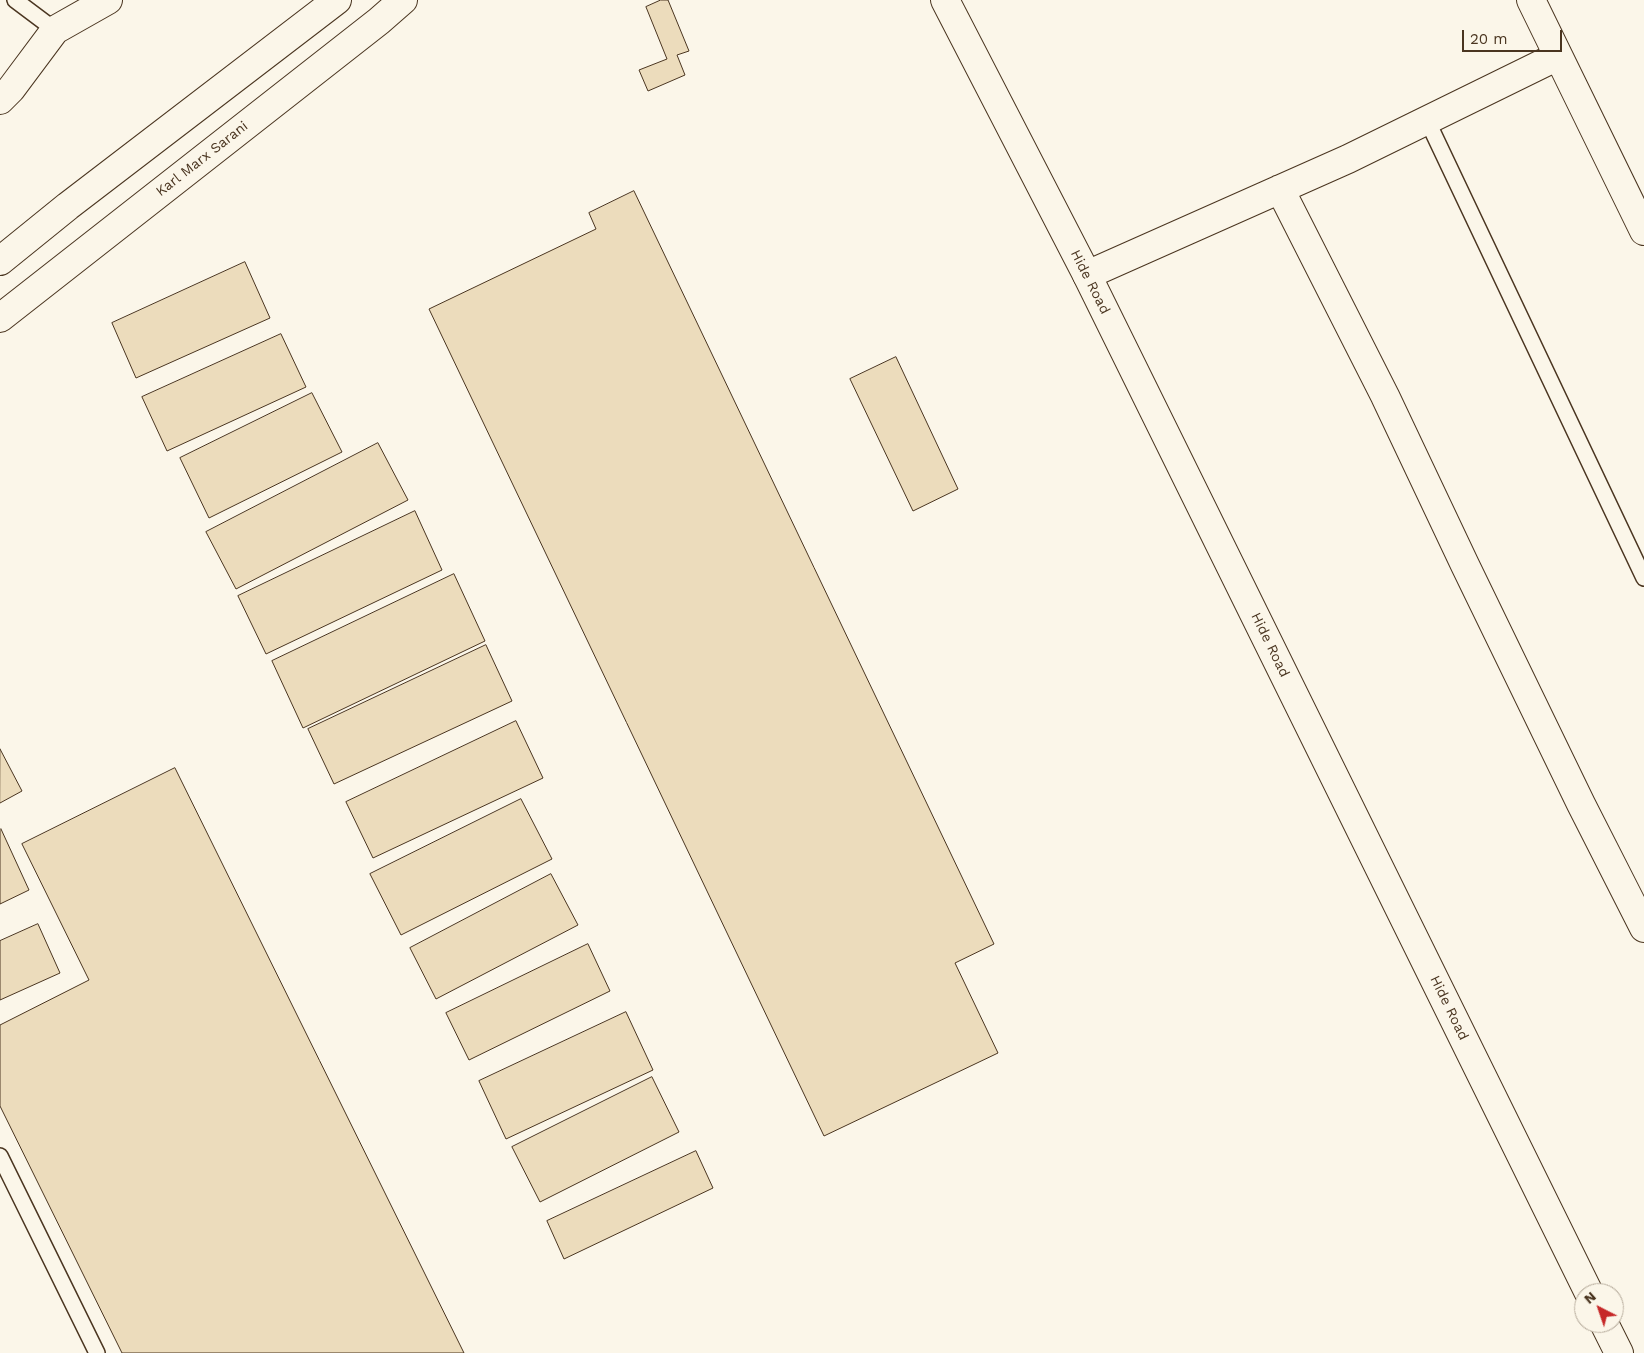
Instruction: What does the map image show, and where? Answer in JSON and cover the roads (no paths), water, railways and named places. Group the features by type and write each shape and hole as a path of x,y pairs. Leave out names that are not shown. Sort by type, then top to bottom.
{"street":[{"path":"0,100 11,89 55,30 108,0"},
{"path":"0,261 76,200 337,0"},
{"name":"Karl Marx Sarani","path":"0,318 403,0"},
{"name":"Hide Road","path":"945,0 1088,275 1584,1283"},
{"path":"1531,0 1644,231"},
{"path":"1088,275 1348,159 1558,56"},
{"path":"1280,189 1385,396 1581,804 1644,928"},
{"path":"1609,1333 1619,1353"}],"lane":[{"path":"15,0 55,30"},
{"path":"1427,120 1644,578"},
{"path":"0,1156 97,1353"}]}
